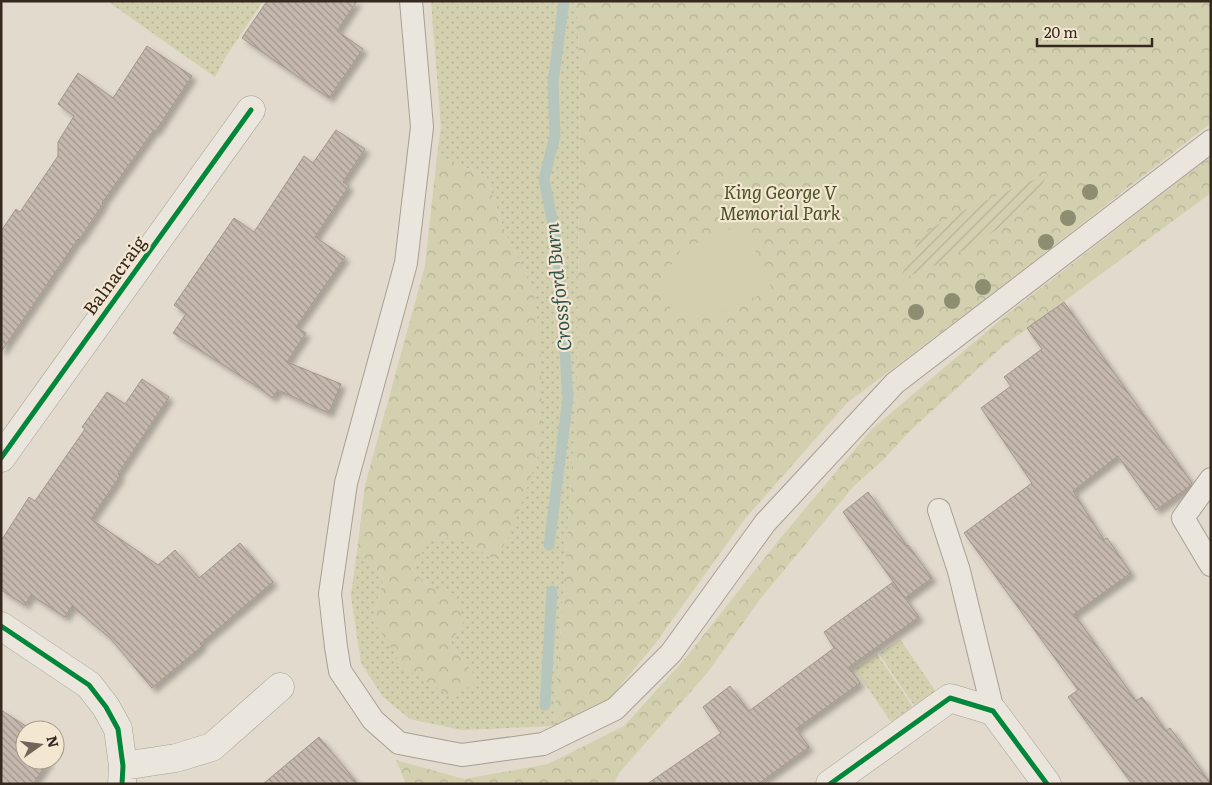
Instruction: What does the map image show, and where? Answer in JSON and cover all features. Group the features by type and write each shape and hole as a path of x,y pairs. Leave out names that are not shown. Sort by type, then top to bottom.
{"street":[{"name":"Balnacraig","path":"1,458 250,110"},
{"path":"1,626 89,685 106,707 118,729 123,775 212,746 280,687"},
{"path":"830,784 950,698 993,711 1047,784"}],"lane":[{"path":"411,1 422,127 406,263 346,483 330,594 340,671 373,720 399,743 462,755 543,744 615,709 671,653 765,524 895,384 1211,141"},
{"path":"1211,478 1183,518 1211,565"},
{"path":"940,510 959,571 993,711"}],"green space":[{"path":"107,1 263,1 227,55 215,77"},
{"path":"431,1 577,1 580,92 577,395 554,726 462,730 410,719 383,697 361,663 351,596 357,551 384,578 372,619 478,680 450,644 463,622 412,569 429,540 455,537 496,560 514,526 533,287 506,235 486,176 437,155 441,127"},
{"name":"King George V Memorial Park","path":"577,1 1211,1 1211,123 989,296 847,403 744,520 655,644 609,699 554,726 577,395 580,92"},
{"path":"437,155 486,176 506,235 533,287 540,339 542,445 514,526 496,560 455,537 429,541 412,569 430,588 456,594 463,622 450,644 478,680 454,698 404,668 372,619 384,578 357,551 365,485 425,266"},
{"path":"1211,156 1211,193 1002,347 910,431 882,461 853,487 761,598 708,672 619,773 614,784 406,784 396,760 464,779 548,764 624,726 683,661 778,541 871,430 1006,315"},
{"path":"1049,173 1025,212 946,261 899,280 922,235 951,216"},
{"path":"743,223 772,289 730,309 704,316 674,319 661,280 681,250"},
{"path":"900,639 936,692 915,707 879,654"},
{"path":"877,654 913,707 891,722 855,669"}],"building":[{"path":"267,1 357,1 337,31 363,49 329,98 242,38"},
{"path":"147,46 192,76 156,131 154,130 102,203 79,240 1,352 1,231 16,209 20,212 58,156 58,142 74,116 58,104 78,73 113,98"},
{"path":"336,130 365,149 343,182 349,186 315,237 345,257 296,327 306,333 287,362 341,384 329,413 278,390 272,398 173,333 186,314 174,305 234,218 254,232 304,156 313,163"},
{"path":"1064,302 1192,483 1156,510 1118,456 1073,491 1104,540 1107,538 1131,573 1074,614 1136,701 1142,697 1166,731 1170,728 1211,784 1132,784 1068,697 1078,690 964,533 1032,483 981,408 1011,386 1004,377 1042,349 1027,328"},
{"path":"142,379 169,397 91,519 158,565 175,550 199,578 240,543 273,582 152,688 110,638 72,606 65,617 31,595 25,605 1,590 1,541 29,497 35,501 85,429 82,427 107,392 125,404"},
{"path":"868,492 932,578 905,598 843,512"},
{"path":"893,582 919,617 849,667 860,683 796,729 809,747 758,784 647,784 721,733 703,707 730,686 749,711 834,648 824,632"},
{"path":"1,710 16,720 15,770 42,770 33,784 1,784"},
{"path":"319,737 358,784 263,784"}],"waterway":[{"name":"Crossford Burn","path":"549,545 568,398 558,250 544,179 555,136 553,82 564,1"},
{"name":"Crossford Burn","path":"545,705 552,591"}],"cycle path":[{"path":"1,458 251,110"},
{"path":"1,626 89,685 106,707 118,729 123,766 122,784"},
{"path":"830,784 950,698 993,711 1047,784"}]}
